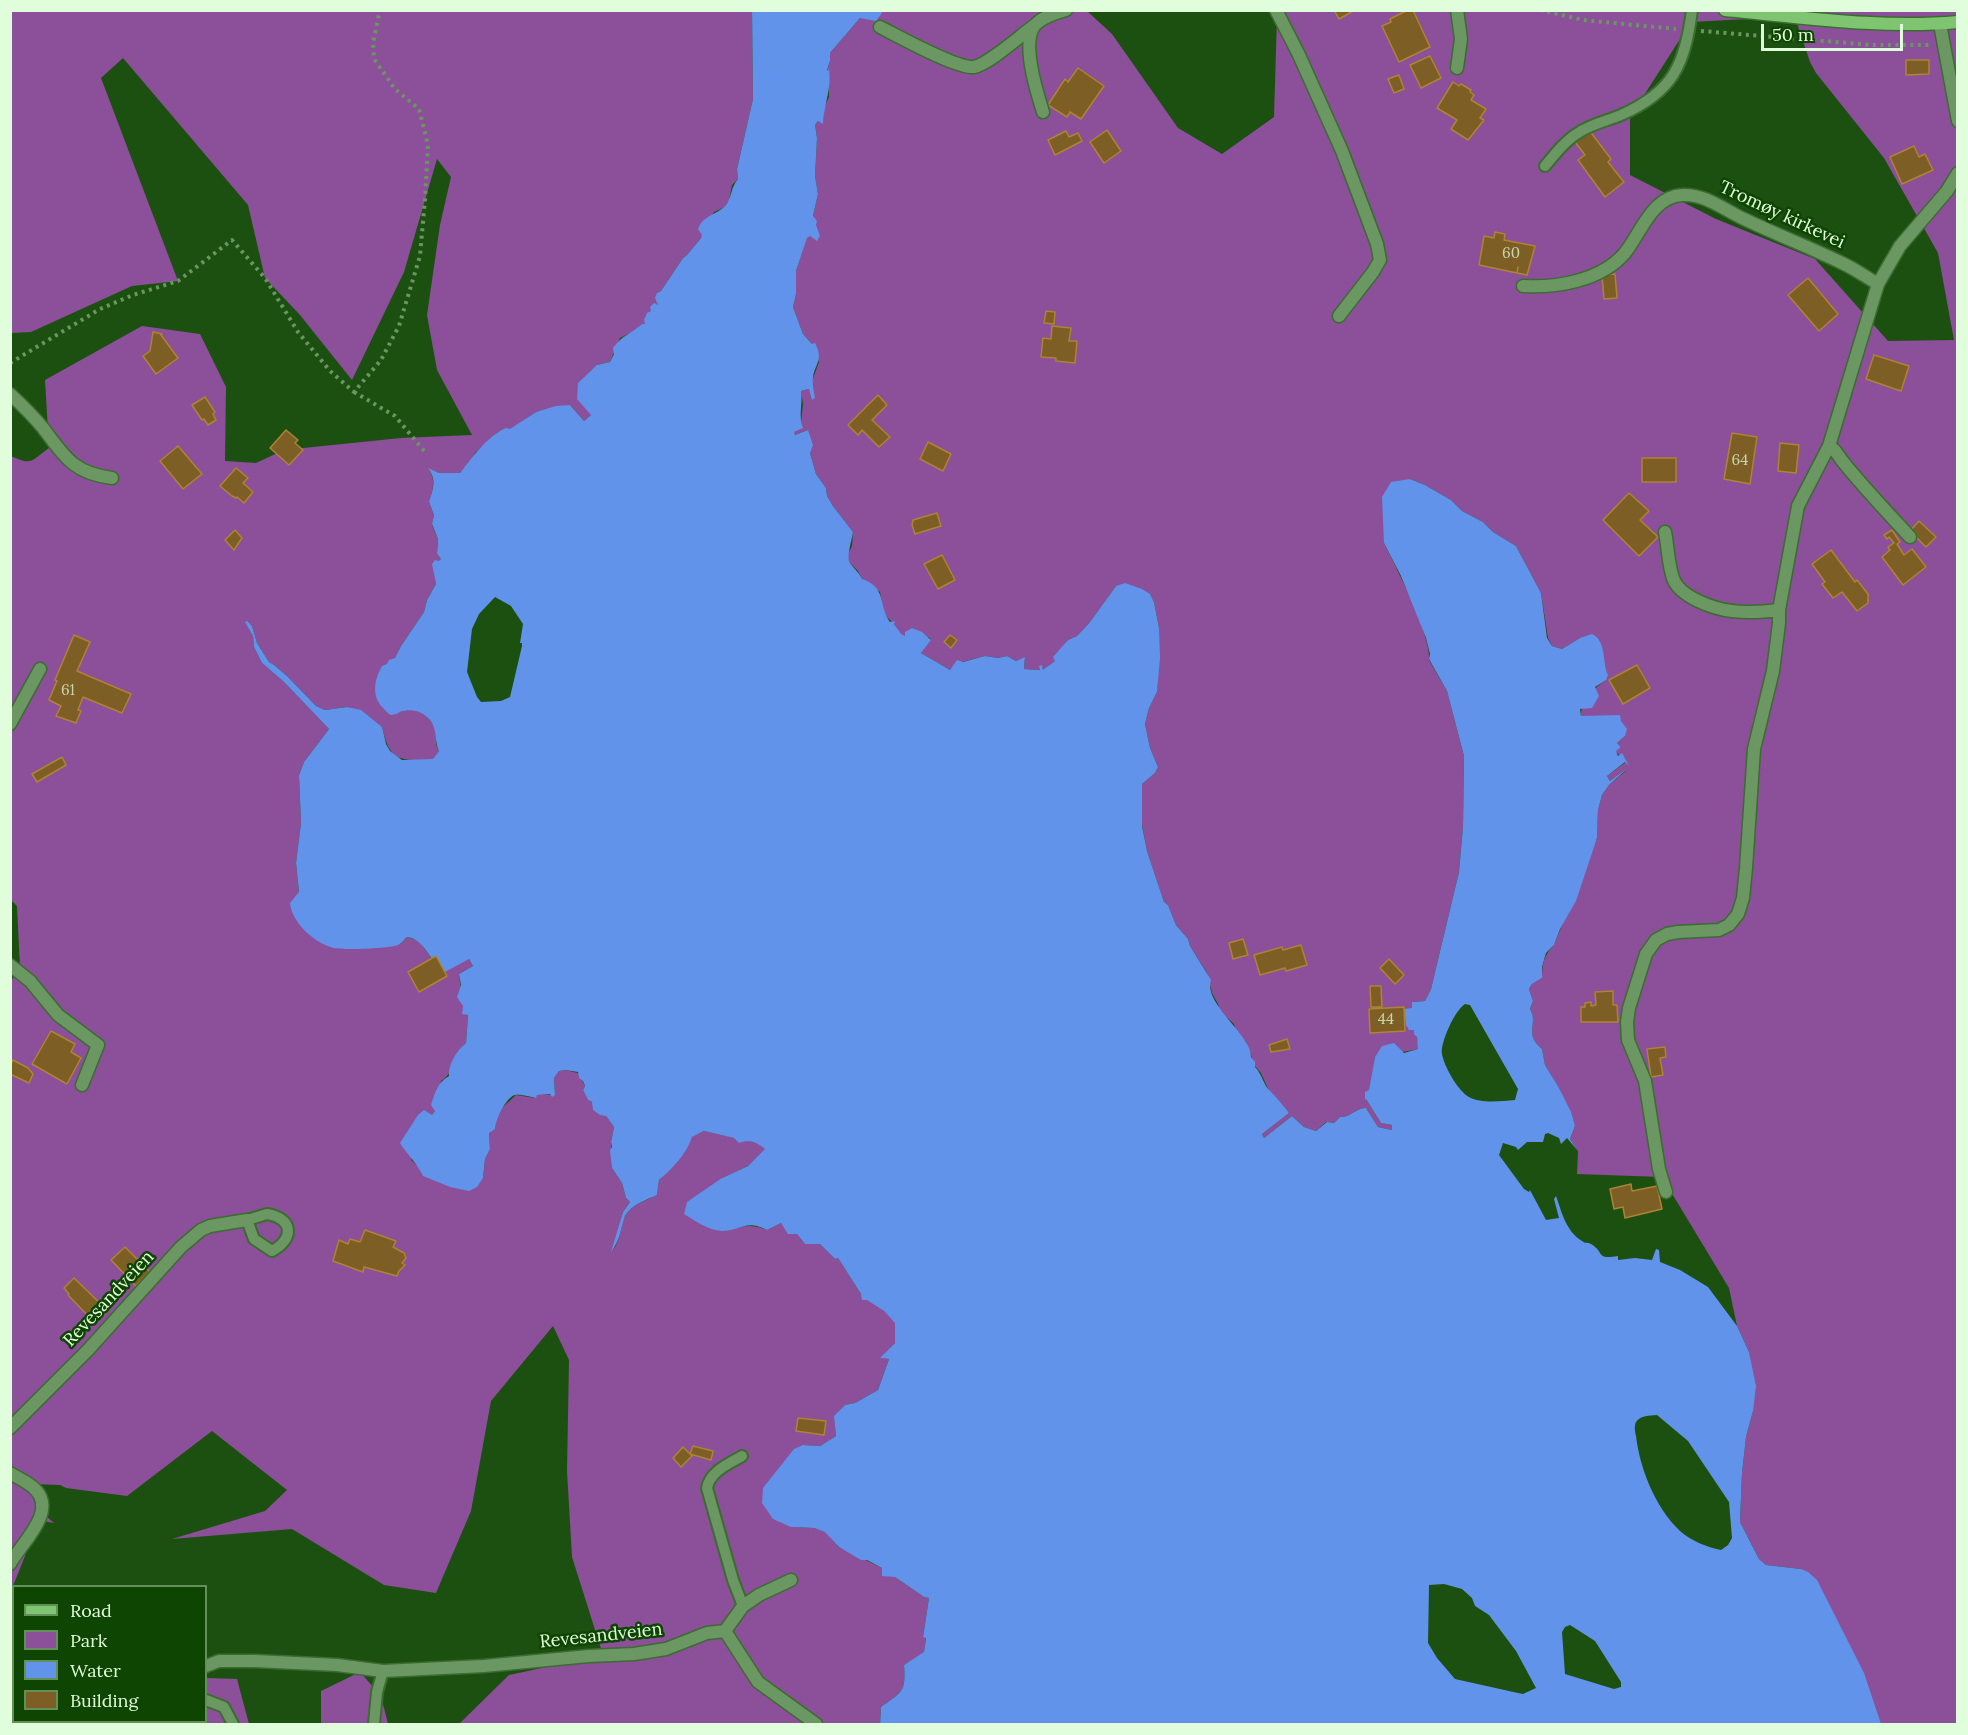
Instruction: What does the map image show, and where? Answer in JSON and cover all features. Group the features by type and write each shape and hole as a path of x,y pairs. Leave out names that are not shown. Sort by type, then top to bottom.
{"main road":[{"path":"1725,10 1861,22 1940,24 1958,22"}],"street":[{"path":"880,27 940,57 974,67 988,61 1050,15 1066,10"},
{"path":"1276,10 1342,151 1377,244 1380,260 1339,316"},
{"path":"1457,10 1461,39 1457,68"},
{"path":"1940,24 1958,121"},
{"path":"1035,25 1029,52 1036,92 1043,112"},
{"path":"1665,1192 1659,1169 1645,1081 1628,1040 1629,1008 1646,954 1656,940 1667,933 1719,930 1729,925 1738,914 1743,898 1745,878 1754,749 1773,671 1779,610 1798,506 1829,446 1878,284 1900,246 1947,191 1958,173"},
{"name":"Tromøy kirkevei","path":"1522,286 1547,287 1581,280 1611,266 1624,254 1654,209 1669,198 1682,195 1702,197 1740,218 1844,264 1878,284"},
{"path":"10,394 43,428 58,450 76,466 95,476 112,478"},
{"path":"1829,446 1834,448 1840,459 1910,537"},
{"path":"1665,532 1673,580 1682,592 1698,601 1729,611 1779,610"},
{"path":"10,724 40,669"},
{"path":"10,965 30,981 58,1015 98,1045 82,1085"},
{"name":"Revesandveien","path":"10,1428 88,1350 182,1247 201,1230 210,1226 247,1220"},
{"path":"10,1473 34,1487 41,1497 43,1507 39,1520 10,1564"},
{"path":"791,1580 759,1595 743,1606 725,1631 758,1682 816,1725"},
{"name":"Revesandveien","path":"207,1666 219,1662 255,1661 337,1665 383,1671 484,1666 634,1654 666,1649 707,1633 725,1631"}],"lane":[{"path":"1545,166 1568,140 1622,115 1666,86 1683,57 1692,10"},
{"path":"742,1456 716,1472 708,1480 707,1488 733,1580 743,1606"},
{"path":"374,1725 377,1692 383,1671"},
{"path":"207,1700 224,1707 233,1725"}],"path":[{"path":"354,392 381,360 399,326 420,256 425,199 428,145 419,110 395,89 374,59 373,43 380,10"},
{"path":"1540,10 1583,20 1690,30 1873,45 1943,45"},
{"path":"10,363 100,309 133,295 178,281 232,240 265,278 298,332 330,371 354,392 395,416 425,452"}],"green space":[{"path":"11,11 752,11 753,99 737,169 738,179 732,185 725,207 714,212 701,238 683,258 661,291 657,293 658,305 651,311 645,324 620,338 610,362 597,365 591,415 584,421 570,405 536,412 510,430 498,432 475,453 460,473 439,473 429,469 433,482 429,502 434,515 432,525 438,539 437,554 441,559 433,564 436,584 427,600 424,612 395,659 392,715 416,710 430,720 436,730 436,743 439,751 433,760 398,757 389,747 382,727 347,707 325,710 316,706 287,676 269,662 257,643 252,626 246,623 262,663 284,682 329,729 304,762 299,775 301,823 296,863 299,893 400,944 407,937 419,941 431,958 436,956 469,959 473,966 459,974 463,1006 468,1014 466,1043 449,1073 441,1081 436,1110 411,1160 420,1168 483,1178 485,1159 490,1149 489,1133 503,1107 516,1095 535,1098 537,1094 555,1095 554,1078 559,1071 578,1073 585,1086 583,1090 588,1100 606,1115 614,1127 611,1142 612,1168 622,1183 626,1198 630,1202 623,1212 613,1250 627,1213 657,1195 659,1180 674,1166 689,1144 691,1137 704,1131 758,1143 766,1149 748,1166 722,1178 724,1231 746,1226 756,1226 767,1230 781,1223 797,1234 805,1244 820,1244 835,1259 838,1258 861,1294 896,1323 895,1343 881,1358 889,1359 878,1390 855,1403 845,1405 835,1416 836,1436 820,1446 803,1445 791,1527 814,1528 826,1532 839,1547 882,1568 924,1597 929,1598 923,1637 926,1637 924,1653 904,1665 903,1686 898,1694 881,1707 880,1724 459,1724 509,1675 603,1655 572,1557 567,1471 569,1360 553,1326 491,1401 471,1511 436,1593 384,1585 292,1529 172,1539 265,1511 287,1490 212,1431 127,1496 66,1488 60,1485 32,1484 45,1515 54,1523 42,1521 37,1526 11,1591 10,982 20,968 17,906 10,899 11,456 23,461 31,461 49,448 45,380 142,326 200,334 226,387 225,461 256,463 284,450 401,438 472,435 437,370 427,315 440,225 451,177 437,159 404,272 352,380 300,315 265,278 248,205 123,58 101,78 178,281 132,286 31,332 11,333"},
{"path":"882,11 1087,11 1112,34 1178,128 1222,154 1274,117 1276,11 1957,11 1957,1724 1881,1724 1801,1569 1766,1565 1759,1559 1740,1522 1746,1437 1753,1411 1749,1352 1737,1326 1729,1288 1662,1177 1577,1174 1578,1151 1570,1139 1575,1126 1558,1086 1545,1065 1542,1049 1533,1038 1533,1019 1530,1009 1533,1001 1529,989 1532,984 1542,978 1544,960 1554,945 1597,838 1598,810 1602,795 1609,785 1628,769 1610,781 1607,776 1626,762 1615,751 1621,747 1617,743 1625,736 1581,717 1581,711 1589,696 1606,680 1580,638 1562,649 1552,646 1548,638 1541,593 1516,546 1493,532 1483,522 1462,511 1451,500 1410,479 1384,543 1419,619 1425,635 1429,660 1447,691 1464,756 1463,826 1459,872 1431,989 1425,1001 1412,1002 1414,1030 1419,1049 1375,1057 1370,1090 1366,1099 1381,1123 1392,1125 1392,1130 1378,1127 1366,1108 1363,1108 1340,1117 1334,1123 1326,1122 1316,1131 1304,1127 1292,1116 1264,1138 1262,1134 1289,1113 1269,1091 1261,1073 1255,1066 1246,1042 1236,1031 1234,1024 1220,1011 1207,973 1188,939 1176,925 1168,905 1164,902 1147,851 1142,825 1142,784 1155,773 1158,767 1150,748 1145,724 1149,708 1157,692 1159,628 1154,602 1150,594 1116,586 1090,622 1077,636 1068,640 1055,661 1043,670 1042,666 1040,670 1024,669 1025,658 1016,661 1007,656 998,658 985,656 962,662 950,670 921,653 931,639 923,634 906,637 901,635 884,614 880,592 862,579 849,562 847,556 852,546 853,532 833,506 827,496 826,488 816,474 810,453 808,430 795,435 793,432 801,423 803,404 801,391 809,389 819,362 812,344 803,334 793,307 796,294 796,271 807,237 816,225 813,216 818,194 815,176 817,138 815,125 818,121 823,123 824,108 829,97 827,71 830,53 860,18 882,13","holes":["1785,17 1796,20 1816,73 1884,158 1938,253 1954,340 1888,341 1815,259 1716,219 1630,175 1630,117 1691,22"]},
{"path":"10,1663 12,1665 12,1723 207,1723 207,1678 237,1679 249,1724 11,1724"},
{"path":"360,1672 381,1696 388,1724 321,1724 321,1691"}],"water":[{"path":"752,11 882,11 876,21 860,18 830,53 827,70 829,68 829,82 823,124 818,121 815,125 817,138 815,176 818,194 813,216 817,221 820,236 817,241 810,236 807,238 796,271 796,294 793,307 803,334 812,344 815,343 819,358 813,377 815,398 812,400 809,389 801,391 803,428 794,432 795,435 808,430 813,445 810,453 816,474 826,488 827,496 833,506 853,532 849,553 850,563 862,579 870,582 879,592 886,616 890,622 895,621 894,624 901,634 905,636 905,632 912,628 922,632 931,640 921,653 950,670 957,660 963,662 985,656 998,658 1007,656 1016,661 1025,657 1024,669 1040,670 1039,666 1042,665 1043,670 1055,661 1053,657 1068,640 1077,636 1090,622 1116,586 1125,583 1150,594 1154,602 1159,628 1160,658 1157,692 1149,708 1145,724 1150,748 1158,767 1155,773 1142,784 1142,826 1147,851 1164,902 1168,905 1176,925 1188,939 1211,980 1210,989 1214,999 1244,1039 1255,1062 1255,1067 1266,1086 1289,1113 1262,1134 1264,1138 1292,1116 1304,1127 1316,1131 1327,1122 1334,1123 1340,1117 1363,1108 1366,1108 1378,1127 1392,1130 1392,1125 1381,1123 1365,1100 1365,1092 1369,1090 1375,1057 1382,1046 1394,1043 1404,1053 1418,1049 1414,1030 1409,1030 1406,1025 1404,1009 1412,1008 1412,1002 1425,1001 1431,989 1459,872 1463,826 1464,756 1447,691 1429,659 1426,638 1401,576 1384,543 1382,497 1391,482 1410,479 1425,485 1451,500 1462,511 1483,522 1493,532 1516,546 1541,593 1547,638 1552,646 1562,649 1580,638 1592,634 1597,637 1602,647 1608,675 1606,680 1595,687 1599,696 1592,708 1580,709 1581,716 1620,715 1627,729 1625,736 1617,743 1621,747 1616,751 1618,756 1622,753 1629,766 1625,762 1607,776 1610,781 1628,768 1609,785 1602,795 1598,810 1597,838 1576,901 1554,945 1546,953 1542,978 1532,984 1529,989 1533,1001 1530,1009 1533,1019 1533,1038 1542,1049 1545,1065 1571,1112 1575,1126 1570,1139 1578,1151 1567,1138 1561,1144 1559,1138 1548,1133 1545,1134 1543,1142 1527,1142 1518,1150 1516,1147 1503,1143 1499,1155 1524,1189 1529,1192 1530,1190 1546,1220 1559,1218 1554,1199 1556,1196 1565,1221 1572,1232 1585,1243 1595,1247 1603,1256 1618,1256 1618,1260 1635,1258 1652,1260 1656,1249 1659,1250 1660,1262 1680,1270 1708,1287 1737,1326 1749,1352 1756,1386 1753,1411 1746,1437 1740,1522 1759,1559 1766,1565 1801,1569 1817,1580 1864,1673 1881,1724 880,1724 881,1707 898,1694 903,1686 904,1665 924,1652 926,1638 923,1637 929,1598 895,1577 882,1576 882,1568 867,1560 861,1560 839,1547 825,1532 814,1528 791,1527 773,1519 762,1503 763,1488 794,1449 803,1445 820,1446 836,1436 834,1416 845,1405 855,1403 878,1390 889,1359 880,1358 895,1343 895,1323 884,1311 867,1300 862,1300 861,1294 838,1258 835,1259 820,1244 805,1244 797,1234 788,1234 781,1223 767,1230 748,1225 722,1231 707,1227 684,1214 687,1202 722,1178 748,1166 765,1149 753,1142 739,1143 734,1138 704,1131 692,1137 678,1161 659,1180 657,1195 639,1203 625,1216 619,1239 611,1252 623,1212 630,1202 626,1198 622,1183 612,1168 610,1150 614,1127 606,1116 593,1110 592,1102 588,1100 583,1090 585,1086 578,1072 559,1071 554,1078 555,1095 552,1097 550,1094 537,1095 536,1098 515,1095 508,1100 499,1115 495,1129 489,1133 490,1149 485,1159 483,1178 477,1187 469,1191 450,1187 423,1176 400,1143 418,1115 424,1110 432,1115 435,1111 431,1105 437,1089 449,1076 454,1058 466,1043 468,1015 462,1014 463,1006 457,997 461,985 459,974 473,966 469,959 445,972 436,956 432,959 419,942 407,937 395,946 334,948 312,937 295,918 290,903 299,892 296,863 301,823 299,775 304,762 329,729 284,682 262,663 254,647 253,636 245,622 247,621 252,626 257,643 269,662 287,676 316,706 325,710 347,707 361,710 382,727 390,751 402,760 433,759 439,751 430,720 420,712 413,710 390,715 377,699 375,688 382,666 395,658 424,612 427,600 436,584 432,564 435,560 441,559 437,554 438,539 432,524 434,515 429,502 433,481 428,468 439,473 460,473 492,437 506,428 510,429 536,412 556,406 570,405 584,421 591,415 577,399 578,383 597,365 610,362 616,344 645,324 647,313 651,311 650,307 654,303 658,305 655,298 657,293 661,291 683,258 701,238 702,235 698,229 700,224 726,205 738,179 737,169 753,99","holes":["495,597 511,606 523,624 520,643 522,646 510,697 501,701 481,702 467,672 472,629 479,614","1465,1004 1470,1005 1518,1089 1515,1100 1492,1102 1474,1099 1465,1094 1452,1078 1443,1059 1442,1049 1449,1027","1657,1415 1688,1441 1729,1502 1732,1538 1721,1550 1684,1535 1663,1511 1656,1499 1641,1461 1635,1429 1636,1422 1645,1416","1444,1584 1462,1589 1472,1598 1475,1606 1489,1615 1516,1651 1536,1688 1523,1694 1455,1679 1437,1658 1428,1643 1429,1585","1570,1625 1595,1641 1621,1682 1621,1687 1614,1689 1565,1674 1562,1632"]}],"building":[{"path":"1334,10 1355,10 1339,19"},
{"path":"1408,10 1413,10 1430,47 1399,62 1382,26"},
{"path":"1430,56 1441,78 1421,88 1410,65"},
{"path":"1906,60 1929,60 1929,74 1906,75"},
{"path":"1078,68 1104,86 1081,119 1070,112 1067,117 1048,105 1065,79 1068,82"},
{"path":"1399,75 1404,89 1394,93 1388,79"},
{"path":"1453,82 1471,90 1470,92 1474,95 1471,100 1486,109 1480,118 1484,120 1468,140 1451,129 1457,120 1437,108"},
{"path":"1107,130 1121,151 1104,163 1090,142"},
{"path":"1589,130 1611,159 1608,162 1624,182 1605,197 1578,160 1585,155 1575,142"},
{"path":"1066,131 1069,137 1078,133 1082,141 1055,155 1048,140"},
{"path":"1914,146 1919,157 1925,154 1933,170 1902,184 1890,157"},
{"path":"1495,232 1505,234 1504,240 1535,246 1527,275 1479,265 1484,236 1494,238"},
{"path":"1615,274 1617,298 1604,299 1602,275"},
{"path":"1808,278 1838,314 1819,331 1788,295"},
{"path":"1046,311 1055,312 1054,324 1044,323"},
{"path":"1052,326 1071,328 1069,341 1077,341 1075,363 1041,357 1043,338 1051,339"},
{"path":"153,332 162,334 178,358 156,374 143,356 150,351"},
{"path":"1874,355 1909,366 1901,391 1866,379"},
{"path":"878,395 887,405 872,420 890,437 879,447 862,430 858,435 848,425"},
{"path":"205,397 215,412 213,414 216,420 208,425 192,405"},
{"path":"286,430 298,440 295,443 303,450 289,465 270,448"},
{"path":"1732,433 1757,437 1750,484 1724,479"},
{"path":"928,442 951,454 943,471 920,459"},
{"path":"1780,443 1799,445 1796,473 1778,471"},
{"path":"178,446 202,474 183,489 160,461"},
{"path":"1642,458 1676,458 1676,482 1642,482"},
{"path":"236,468 248,478 243,483 253,492 244,503 220,486"},
{"path":"1629,493 1649,511 1640,520 1658,537 1639,556 1603,520"},
{"path":"937,513 941,526 915,534 913,520"},
{"path":"1919,521 1936,537 1926,547 1910,531"},
{"path":"235,530 242,538 234,550 225,540"},
{"path":"1892,530 1900,542 1897,544 1904,555 1912,549 1926,567 1903,585 1882,557 1890,550 1888,547 1894,543 1884,535"},
{"path":"1831,550 1855,582 1857,580 1868,594 1868,603 1857,611 1842,592 1833,598 1822,584 1825,582 1812,564"},
{"path":"942,555 955,580 938,589 924,564"},
{"path":"74,635 90,642 77,671 131,694 122,713 83,697 76,723 56,716 61,706 49,700"},
{"path":"950,635 957,640 951,648 944,642"},
{"path":"1637,665 1650,688 1623,704 1609,680"},
{"path":"62,757 66,765 37,782 32,774"},
{"path":"1243,939 1248,955 1233,959 1229,943"},
{"path":"1301,945 1307,965 1260,975 1254,955 1282,947 1283,950"},
{"path":"436,956 447,976 419,992 408,972"},
{"path":"1389,959 1404,975 1395,984 1380,968"},
{"path":"1370,986 1381,986 1382,1007 1371,1007"},
{"path":"1613,991 1613,1005 1617,1005 1618,1022 1581,1022 1581,1007 1591,1002 1591,1006 1596,1005 1595,992"},
{"path":"1404,1007 1405,1031 1370,1033 1369,1009"},
{"path":"51,1031 75,1044 71,1052 81,1058 67,1084 32,1064"},
{"path":"1287,1039 1290,1049 1271,1052 1269,1045"},
{"path":"1665,1047 1666,1057 1660,1058 1663,1075 1651,1077 1647,1049"},
{"path":"13,1060 28,1068 33,1074 29,1083 10,1074"},
{"path":"1631,1184 1632,1191 1657,1186 1662,1209 1625,1218 1623,1207 1614,1209 1610,1189"},
{"path":"365,1230 396,1241 393,1247 404,1253 406,1258 402,1263 405,1265 397,1276 364,1267 363,1272 333,1261 339,1240 348,1244 350,1239 360,1242"},
{"path":"125,1247 150,1272 136,1286 111,1260"},
{"path":"74,1278 108,1311 95,1323 64,1288"},
{"path":"798,1418 826,1421 824,1435 796,1431"},
{"path":"693,1446 713,1451 711,1460 690,1454"},
{"path":"683,1447 692,1456 681,1467 673,1458"}]}
